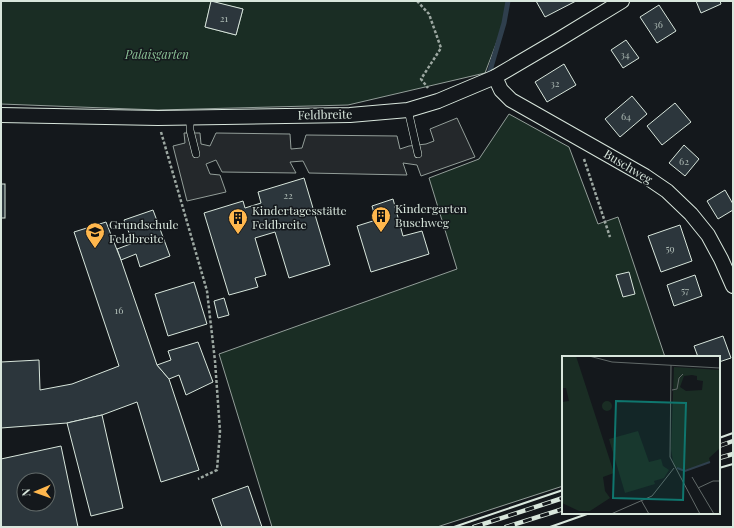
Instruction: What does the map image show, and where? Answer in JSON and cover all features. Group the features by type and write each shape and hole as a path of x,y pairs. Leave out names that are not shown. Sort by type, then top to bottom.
{"street":[{"name":"Feldbreite","path":"1,115 158,118 350,115 408,110 438,102 495,77 622,1"},
{"name":"Buschweg","path":"495,77 501,90 511,100 645,176 672,195 708,235 733,286"}],"lane":[{"path":"408,110 418,154"},
{"path":"190,117 190,130 196,154"}],"path":[{"path":"417,1 429,14 441,48 421,79 438,102"},
{"path":"158,118 207,291 215,361 220,431 217,470 198,479"},
{"path":"584,141 581,149 610,237"}],"green space":[{"name":"Palaisgarten","path":"1,1 508,1 504,23 485,73 348,105 158,110 1,104","holes":["211,2 243,9 236,35 205,27"]},
{"path":"509,114 569,147 598,224 618,217 665,356 562,356 562,486 437,527 272,527 219,354 457,269 429,178 479,159"}],"shaded area":[{"path":"457,118 475,157 421,176 417,165 403,163 407,175 309,173 303,161 290,162 296,173 222,172 216,160 206,164 210,174 220,175 226,192 187,201 173,146 185,143 184,133 200,133 201,144 210,146 216,133 290,134 291,149 302,148 306,135 397,136 400,149 434,141 430,129"}],"building":[{"path":"211,1 243,9 236,35 205,27"},
{"path":"536,1 576,1 545,17"},
{"path":"696,1 720,1 721,4 701,13"},
{"path":"659,5 676,31 657,43 640,17"},
{"path":"626,40 639,58 623,68 611,50"},
{"path":"564,64 576,85 547,102 535,82"},
{"path":"632,96 647,114 620,137 605,119"},
{"path":"675,103 691,122 662,145 647,126"},
{"path":"684,145 699,159 685,176 669,163"},
{"name":"Kindertagesstätte Feldbreite","path":"304,178 330,265 289,278 275,232 255,238 266,275 255,278 258,287 229,295 204,213 243,201 245,208 261,203 258,192"},
{"path":"1,184 5,184 5,218 1,218"},
{"path":"725,190 733,204 733,210 718,219 707,201"},
{"name":"Kindergarten Buschweg","path":"393,199 403,236 422,231 429,254 371,272 357,226 376,220 372,206"},
{"path":"153,210 170,256 140,267 136,254 121,260 117,249 133,243 124,220"},
{"name":"Grundschule Feldbreite","path":"106,222 121,260 157,365 169,379 199,470 161,482 137,402 102,415 67,423 1,428 1,362 39,360 40,390 72,384 119,366 74,232"},
{"path":"680,225 692,261 661,272 648,236"},
{"path":"629,272 635,294 623,297 616,275"},
{"path":"695,275 702,296 674,306 667,285"},
{"path":"194,282 207,324 168,336 155,294"},
{"path":"224,298 229,315 218,318 214,301"},
{"path":"723,336 731,358 720,362 720,356 698,356 694,346"},
{"path":"198,342 213,382 186,395 179,375 169,379 157,365 171,360 168,351"},
{"path":"102,415 123,508 91,516 67,423"},
{"path":"61,446 78,527 1,527 1,459"},
{"path":"248,486 262,527 222,527 212,499"}],"waterway":[{"path":"489,74 504,23 508,1"}],"railway":[{"path":"720,446 733,441"},
{"path":"720,458 733,454"},
{"path":"474,527 562,498"},
{"path":"506,527 562,509"}],"wall":[{"path":"720,438 733,433"},
{"path":"720,468 733,464"},
{"path":"454,527 562,490"},
{"path":"550,527 587,514"}],"place":[{"name":"Kindergarten Buschweg","path":"381,233"},
{"name":"Kindertagesstätte Feldbreite","path":"238,235"},
{"name":"Grundschule Feldbreite","path":"95,249"}]}
